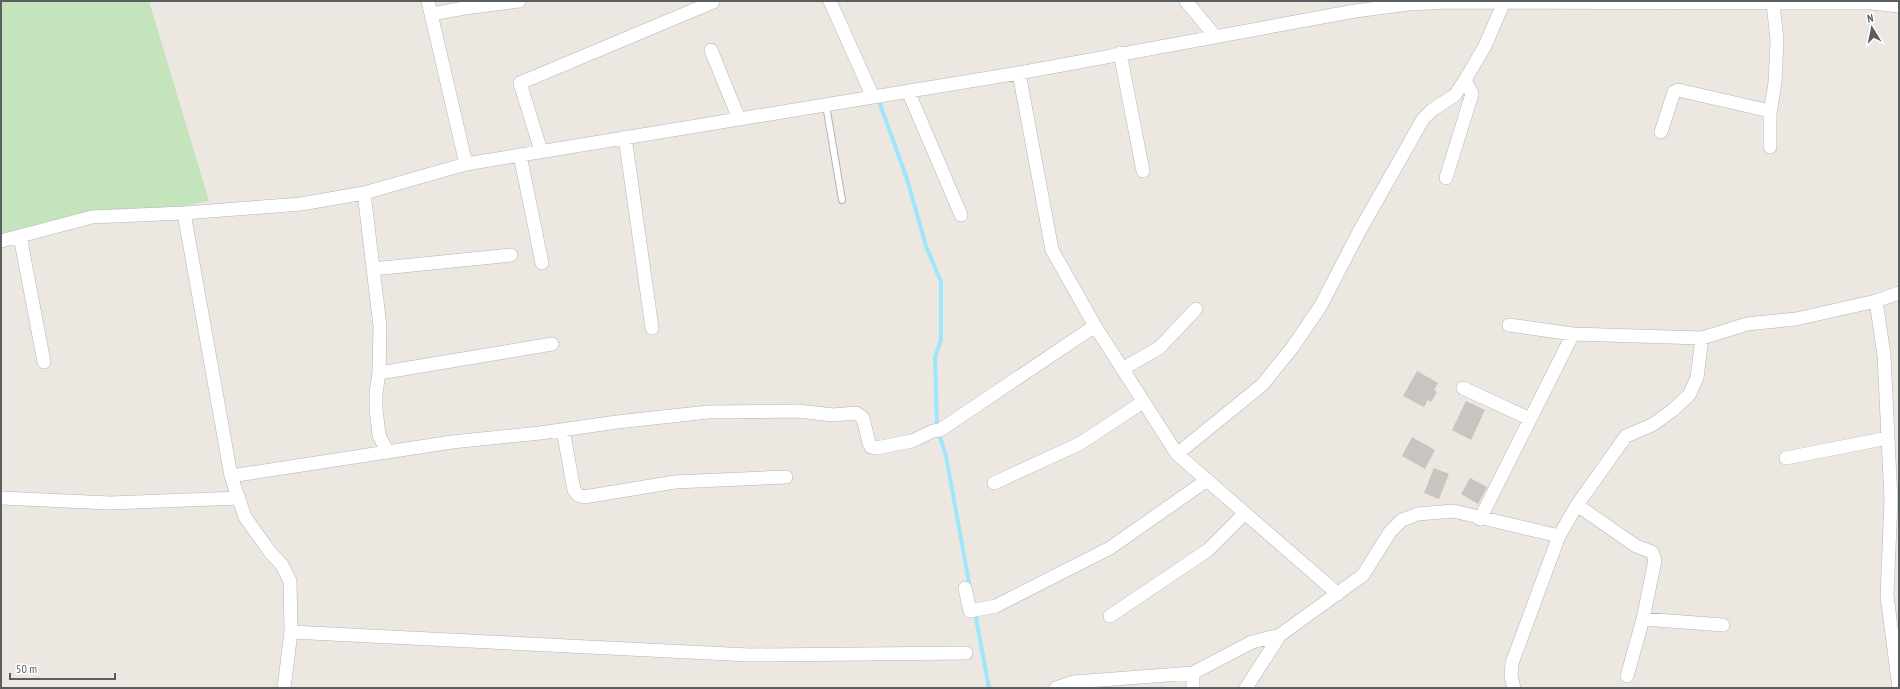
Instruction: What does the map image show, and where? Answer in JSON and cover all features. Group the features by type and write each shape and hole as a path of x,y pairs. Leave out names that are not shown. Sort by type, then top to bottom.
{"street":[{"path":"428,1 466,164"},
{"path":"432,14 464,8 519,1"},
{"path":"830,1 873,97"},
{"path":"1186,1 1215,36"},
{"path":"541,151 520,83 713,2"},
{"path":"1177,454 1262,385 1292,348 1320,307 1359,232 1423,119 1432,110 1455,95 1485,46 1504,2"},
{"path":"1,242 92,217 184,213 301,204 364,193 466,164 1019,73 1120,53 1356,11 1409,4 1504,2 1752,2 1872,3 1899,6"},
{"path":"1770,147 1770,110 1775,82 1777,40 1773,3"},
{"path":"711,50 739,119"},
{"path":"1120,53 1143,171"},
{"path":"1019,73 1052,250 1095,326 1177,454 1338,594"},
{"path":"1446,178 1472,94 1465,80"},
{"path":"1661,132 1674,92 1678,90 1770,110"},
{"path":"908,91 961,215"},
{"path":"625,137 652,328"},
{"path":"520,155 542,263"},
{"path":"364,193 380,326 379,372 376,393 376,409 379,435 386,451"},
{"path":"184,213 231,476 245,517 270,552 282,565 290,581 292,632 284,688"},
{"path":"20,236 44,362"},
{"path":"373,269 511,255"},
{"path":"1509,325 1572,334 1702,338 1747,324 1796,319 1876,301 1899,293"},
{"path":"1876,301 1884,355 1894,562 1886,596 1899,688"},
{"path":"1122,369 1159,348 1196,310"},
{"path":"231,476 309,465 386,451 708,412 798,411 833,415 860,415 863,418 869,443 871,447 876,448 912,441 937,430 1095,326"},
{"path":"1480,519 1572,334"},
{"path":"1514,688 1511,676 1512,663 1559,536 1577,505 1626,436 1652,425 1673,410 1689,395 1697,378 1702,338"},
{"path":"379,372 552,344"},
{"path":"1463,388 1530,419"},
{"path":"994,483 1079,444 1143,402"},
{"path":"563,430 574,490 578,495 584,497 675,482 786,477"},
{"path":"1786,458 1888,438"},
{"path":"965,588 970,611 996,606 1110,548 1207,480"},
{"path":"1,498 110,503 239,498"},
{"path":"1577,505 1636,546 1652,552 1656,560 1643,619 1627,676"},
{"path":"1056,688 1074,682 1193,673 1252,642 1280,635 1363,575 1390,532 1402,520 1418,514 1453,511 1480,519 1559,536"},
{"path":"1110,616 1208,550 1245,513"},
{"path":"1643,619 1723,625"},
{"path":"292,632 749,655 966,654"},
{"path":"1246,688 1280,635"},
{"path":"1193,673 1193,688"}],"lane":[{"path":"826,105 842,200"}],"green space":[{"path":"1,1 149,1 209,201 1,241"}],"building":[{"path":"1417,371 1438,383 1434,390 1437,392 1431,402 1428,400 1424,407 1403,396"},
{"path":"1466,401 1485,410 1471,440 1452,430"},
{"path":"1412,437 1435,450 1425,469 1402,456"},
{"path":"1434,468 1449,474 1439,499 1424,493"},
{"path":"1470,478 1487,487 1478,504 1461,494"}],"waterway":[{"path":"880,104 907,179 926,246 941,282 941,340 935,357 937,427 946,456 970,588"},
{"path":"975,613 989,688"}]}
